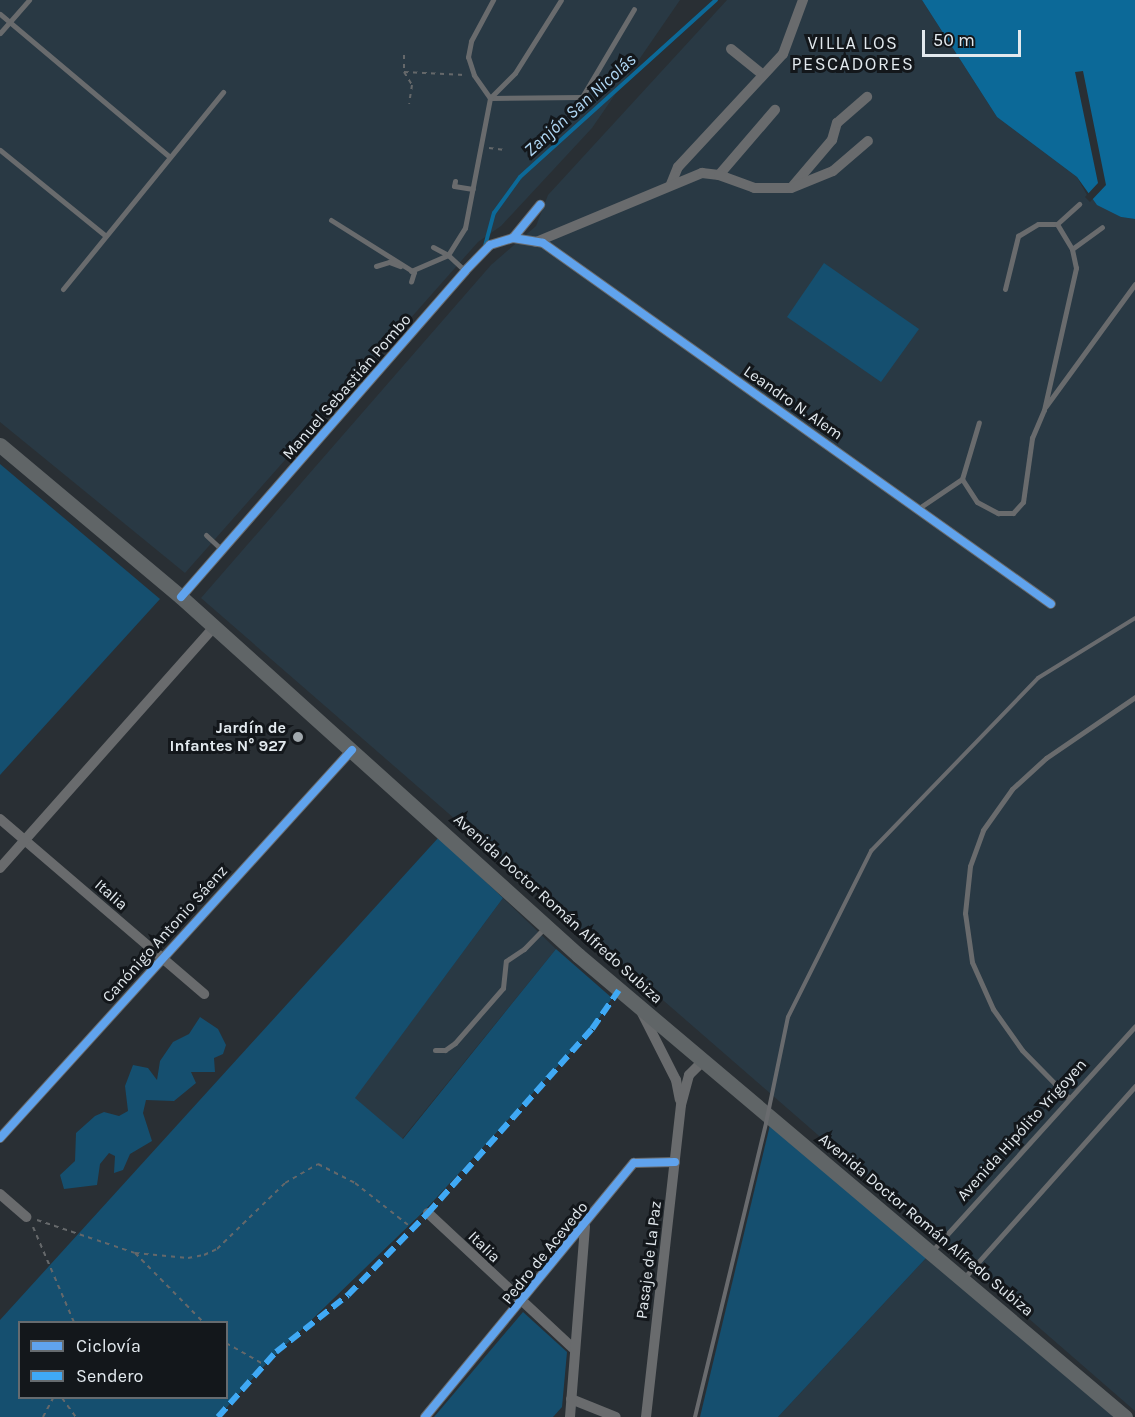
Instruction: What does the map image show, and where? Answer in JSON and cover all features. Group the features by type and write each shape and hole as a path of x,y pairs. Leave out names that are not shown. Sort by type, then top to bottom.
{"main road":[{"name":"Avenida Doctor Román Alfredo Subiza","path":"0,445 181,597 582,959 1125,1417"}],"street":[{"path":"671,184 678,167 783,54 803,0"},
{"path":"731,49 762,74"},
{"path":"792,188 832,140 837,123 867,97"},
{"path":"719,175 776,110"},
{"path":"536,242 702,173 719,175 754,188 792,188 833,171 868,141"},
{"name":"Manuel Sebastián Pombo","path":"181,597 465,271 490,245 513,238 540,205"},
{"name":"Leandro N. Alem","path":"513,238 536,242 553,250 1051,604"},
{"path":"0,868 213,628"},
{"name":"Canónigo Antonio Sáenz","path":"0,1138 352,750"},
{"name":"Italia","path":"0,819 204,994"},
{"name":"Pasaje de La Paz","path":"638,1005 676,1080 681,1106"},
{"name":"Pasaje de La Paz","path":"646,1417 681,1106 689,1075 703,1060"},
{"name":"Pedro de Acevedo","path":"425,1417 585,1227 634,1163 675,1162"},
{"path":"0,1194 26,1217"},
{"name":"Italia","path":"428,1213 521,1303 574,1349"},
{"path":"570,1417 585,1227"},
{"path":"571,1399 616,1417"}],"lane":[{"path":"0,33 29,0"},
{"path":"490,98 474,75 468,57 471,40 493,0"},
{"path":"411,282 414,272 448,255 465,228 490,98 515,73 561,0"},
{"path":"490,98 582,98 634,9"},
{"path":"0,14 170,157"},
{"path":"63,289 223,92"},
{"path":"0,150 106,236"},
{"path":"455,181 454,186 472,189"},
{"path":"1005,289 1018,236 1038,224 1057,224 1079,204"},
{"path":"331,220 414,272"},
{"path":"962,479 977,502 998,513 1013,513 1023,502 1032,438 1044,410 1076,268 1072,249 1057,224"},
{"path":"1072,249 1102,227"},
{"path":"433,247 448,255 465,271"},
{"path":"376,266 389,262 414,272"},
{"path":"1044,410 1135,284"},
{"path":"919,508 962,479 979,422"},
{"path":"206,535 222,550"},
{"path":"1069,1098 1022,1050 993,1009 972,962 965,913 970,866 983,830 1012,789 1046,758 1135,697"},
{"path":"435,1050 445,1050 455,1043 503,988 506,961 524,949 545,926"},
{"name":"Avenida Hipólito Yrigoyen","path":"931,1252 1135,1026"},
{"path":"963,1280 1135,1086"}],"path":[{"path":"404,55 404,72 412,85 409,104"},
{"path":"404,72 474,75"},
{"path":"481,147 505,150"},
{"path":"26,1217 135,1253 188,1258 217,1249 285,1183 318,1164 355,1183 412,1228"},
{"path":"26,1217 73,1321"},
{"path":"135,1253 201,1321"},
{"path":"228,1344 265,1365"},
{"path":"43,1417 52,1399"},
{"path":"63,1399 76,1417"}],"shaded area":[{"path":"0,0 680,0 592,128 501,226 478,242 185,573 0,422"},
{"path":"727,0 922,0 997,117 1077,177 1087,195 1121,217 1135,219 1135,1411 201,598 491,265 536,226 548,195"},
{"path":"922,0 1135,0 1135,219 1121,217 1097,205 1077,177 997,117"},
{"path":"824,263 919,329 881,382 787,317"},
{"path":"0,464 160,599 0,775"},
{"path":"439,837 503,898 355,1098 403,1139 556,949 612,998 592,1029 425,1210 265,1365 218,1417 0,1417 0,1320"},
{"path":"503,898 556,949 402,1139 354,1098"},
{"path":"200,1017 218,1029 226,1045 223,1054 214,1058 215,1072 191,1072 196,1083 174,1101 146,1100 143,1113 152,1141 130,1154 123,1170 114,1173 115,1156 109,1153 100,1164 97,1185 64,1189 60,1175 75,1161 76,1133 95,1116 104,1112 119,1116 128,1111 125,1086 133,1065 148,1068 157,1080 160,1061 173,1042 189,1034"},
{"path":"770,1125 927,1257 778,1417 700,1417"},
{"path":"927,1257 1118,1417 778,1417"},
{"path":"523,1312 567,1352 562,1407 553,1417 434,1417"}],"pier":[{"path":"1083,71 1106,185 1090,202 1085,197 1098,183 1075,72"}],"waterway":[{"name":"Zanjón San Nicolás","path":"485,246 494,213 520,177 716,0"}],"railway":[{"path":"695,1417 766,1123 788,1017 871,851 1038,678 1135,618"}],"marked path":[{"path":"218,1417 276,1352 348,1295 428,1213 592,1029 619,990"}],"cycle path":[{"path":"181,597 465,271 490,245 513,238 540,205"},
{"path":"513,238 543,243 1051,604"},
{"path":"0,1138 352,750"},
{"path":"425,1417 634,1163 675,1162"}],"place":[{"name":"Jardín de Infantes N° 927","path":"298,737"}],"district":[{"name":"VILLA LOS PESCADORES","path":"853,54"}]}
